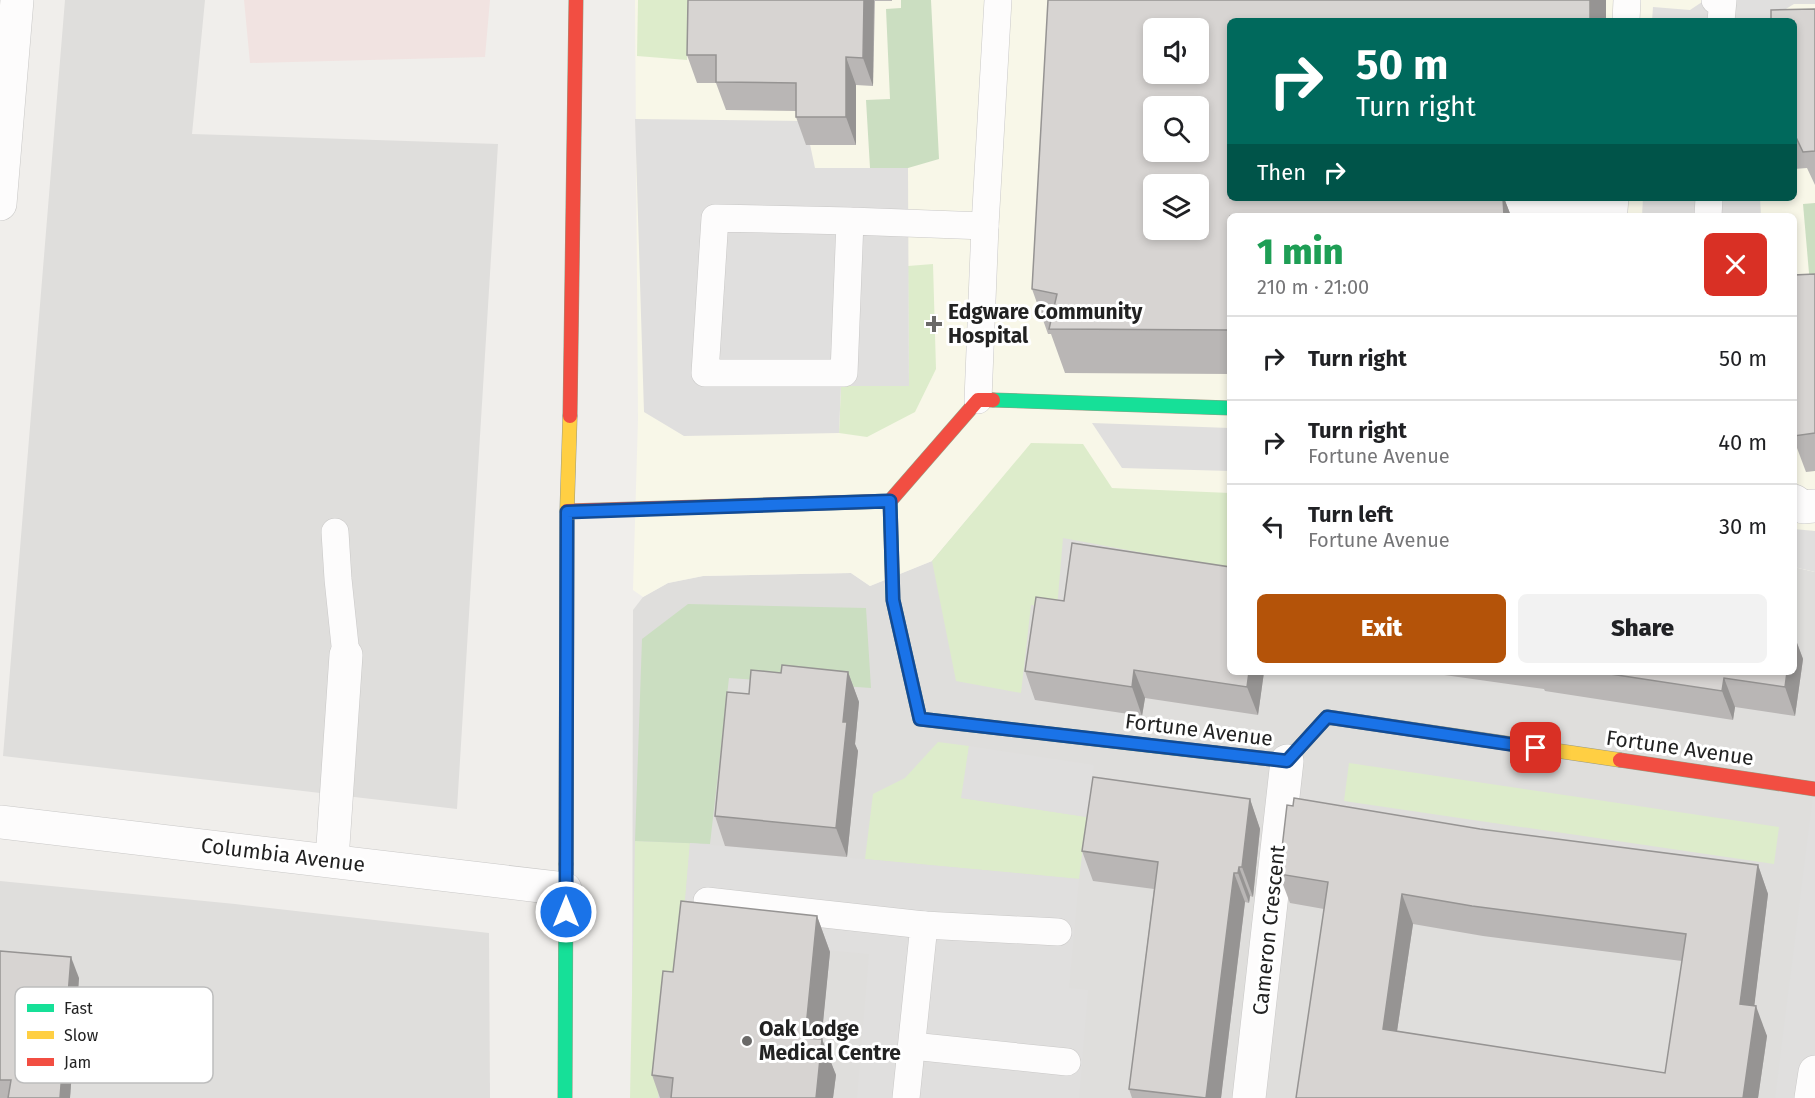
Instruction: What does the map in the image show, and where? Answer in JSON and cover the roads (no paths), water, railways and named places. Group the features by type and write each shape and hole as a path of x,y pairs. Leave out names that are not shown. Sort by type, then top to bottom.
{"street":[{"path":"0,204 17,0"},
{"path":"565,1098 567,512 576,0"},
{"path":"567,512 890,501 978,400 1227,408"},
{"name":"Fortune Avenue","path":"890,501 893,600 920,719 1287,761 1327,717 1815,789"},
{"path":"1797,503 1803,507 1815,506"},
{"path":"332,860 346,655"},
{"name":"Cameron Crescent","path":"1249,1098 1287,761"},
{"name":"Columbia Avenue","path":"0,822 566,889"},
{"path":"1811,1098 1815,1072"}],"lane":[{"path":"978,400 998,0"},
{"path":"1626,18 1627,0"},
{"path":"1715,0 1723,0 1721,18"},
{"path":"1462,213 1614,210 1615,201"},
{"path":"850,221 844,373 705,373 715,219 850,221 986,226"},
{"path":"335,532 346,655"},
{"path":"707,901 924,925 1058,932"},
{"path":"906,1098 924,925"},
{"path":"912,1046 1066,1062"}],"place":[{"name":"Edgware Community Hospital","path":"934,324"},
{"name":"Oak Lodge Medical Centre","path":"747,1041"}]}
